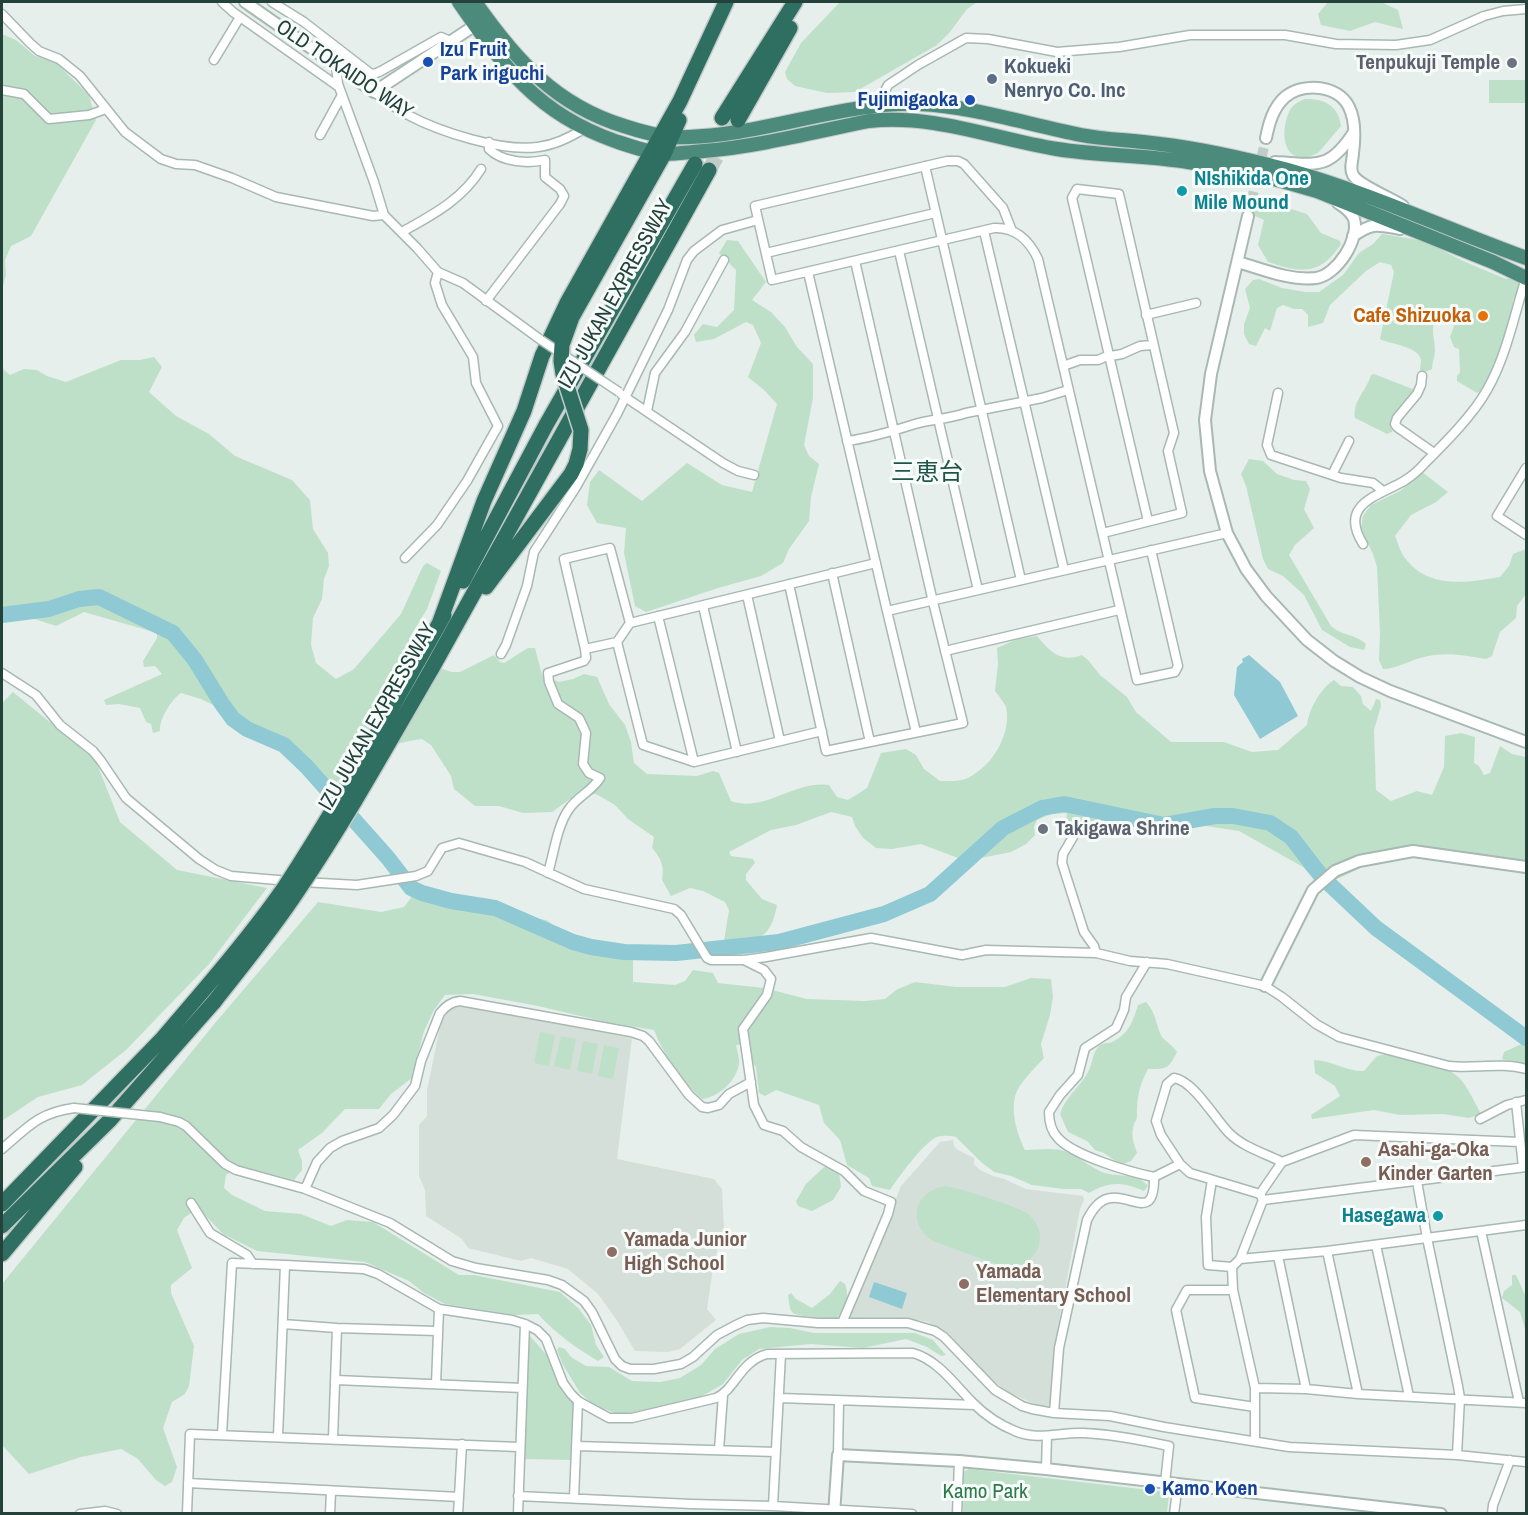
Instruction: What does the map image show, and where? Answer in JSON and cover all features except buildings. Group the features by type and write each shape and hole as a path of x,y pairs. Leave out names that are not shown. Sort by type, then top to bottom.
{"highway":[{"path":"459,2 553,91 596,116 665,136 696,137 737,132 887,104 947,107 1085,135 1162,144 1251,161 1340,186 1527,258"},
{"path":"475,2 481,21 506,68 539,100 602,136 658,153 728,149 890,119 954,126 1057,149 1188,162 1287,182 1317,191 1527,278"},
{"path":"452,633 571,474 576,464 581,430 562,374 562,345 572,317 658,153 726,2"},
{"path":"665,136 735,2"},
{"path":"795,2 730,119 804,2"},
{"path":"439,624 484,501 524,411 542,356 567,303 658,153"},
{"name":"IZU JUKAN EXPRESSWAY","path":"2,1204 161,1040 208,997 264,939 299,889 354,803 452,633 702,167 546,425 417,663 342,794 284,888 249,936 208,997 173,1050 109,1121 2,1226"},
{"path":"2,1254 173,1050"},
{"path":"2,1194 70,1135"}],"street":[{"path":"222,2 340,91"},
{"name":"OLD TOKAIDO WAY","path":"245,2 406,114 424,123 513,148 535,148 563,140 585,128"},
{"path":"277,2 374,74 441,37 450,41"},
{"path":"890,119 885,91 888,86 918,65 966,38 988,39 1057,52 1119,47 1190,35 1285,36 1336,44 1396,45 1430,40 1484,16 1503,11 1527,9"},
{"path":"2,14 30,44 39,51 59,59 80,76 125,132 165,161 195,165 276,197 373,216 384,216"},
{"path":"214,60 240,17"},
{"path":"374,92 481,21"},
{"path":"336,65 335,74 340,91 374,182 384,216 402,232 438,272 463,283 541,340 723,463 738,471 754,475"},
{"path":"1266,138 1275,109 1285,98 1294,92 1315,87 1325,88 1346,102 1354,120 1351,169 1354,178 1361,184 1388,196 1418,216"},
{"path":"2,90 24,94 34,101 49,118 89,115 106,109"},
{"path":"320,135 340,91"},
{"path":"1251,161 1311,165 1325,162 1337,155 1354,132"},
{"path":"486,301 564,196 560,189 545,177 545,160 529,163 499,156 490,151 489,142"},
{"path":"1012,231 1003,208 964,164 953,160 754,206 771,280 1003,228 1028,242 1038,259 1137,680 1175,672 1178,666 1151,550"},
{"path":"925,166 1021,580"},
{"path":"402,232 453,202 463,193 481,169"},
{"path":"1102,533 1182,513 1168,450 1174,433 1119,194 1077,189 1072,198 1148,521"},
{"path":"1238,262 1294,278 1317,278 1333,270 1343,260 1353,236 1355,222 1348,210 1317,191"},
{"path":"766,253 935,213"},
{"path":"1248,216 1211,374 1205,420 1210,471 1227,533 1246,568 1266,596 1307,640 1334,661 1360,677 1398,694 1527,742"},
{"path":"501,654 527,586 534,552 591,462 622,395 668,310 684,268 694,252 722,230 758,220"},
{"path":"1353,236 1366,226 1373,225 1421,233"},
{"path":"984,231 1064,570"},
{"path":"899,251 978,590"},
{"path":"647,411 655,373 685,332 724,260"},
{"path":"789,584 826,751 963,723 855,261"},
{"path":"405,558 437,525 467,481 498,426 476,383 473,357 442,305 435,283 438,272"},
{"path":"808,272 916,732"},
{"path":"1362,544 1355,528 1357,514 1365,501 1413,475 1477,404 1487,389 1510,336 1527,278"},
{"path":"1146,315 1196,303"},
{"path":"1063,366 1080,360 1098,360 1122,354 1140,346 1153,345"},
{"path":"1422,376 1419,390 1397,418 1395,424 1434,453"},
{"path":"848,441 863,440 876,434 916,424 938,421 1068,390"},
{"path":"1278,393 1267,445 1268,452 1277,458 1351,481 1373,483 1383,491"},
{"path":"1332,475 1349,441"},
{"path":"1527,468 1497,516 1527,535"},
{"path":"887,611 1227,533"},
{"path":"548,873 570,807 600,778 589,773 583,764 586,733 579,718 558,704 549,682 548,673 584,662 586,658 564,559 610,548 630,623"},
{"path":"585,649 617,642 630,623 876,563"},
{"path":"832,573 870,742"},
{"path":"747,595 780,741"},
{"path":"703,606 737,752"},
{"path":"945,651 1119,610"},
{"path":"658,616 694,762"},
{"path":"617,642 643,745 694,762 822,731"},
{"path":"2,673 36,695 60,725 93,751 126,798 199,859 231,876 357,885 388,881 428,872 442,848 459,843 525,862 584,889 674,909 686,922 707,958 711,960 744,960 871,938 962,955 986,950 1096,953 1130,961 1167,964 1265,986 1316,1024 1339,1037 1449,1066 1461,1068 1510,1065 1527,1069"},
{"path":"1072,837 1063,854 1062,863 1084,932 1096,953"},
{"path":"1265,986 1313,890 1335,871 1359,861 1413,851 1527,867"},
{"path":"744,960 764,970 771,979 767,995 742,1029 755,1110 764,1125 783,1131 801,1147 844,1171 864,1191 891,1202 843,1323"},
{"path":"1147,962 1126,997 1122,1016 1116,1028 1085,1048 1078,1075 1051,1107 1049,1121 1057,1138 1067,1145 1115,1167 1154,1177 1180,1164"},
{"path":"305,1189 316,1162 330,1148 342,1141 379,1128 393,1115 415,1086 421,1060 440,1013 454,1002 460,1001 520,1011 643,1036 689,1095 702,1107 719,1105 729,1094 750,1082"},
{"path":"1282,1162 1243,1144 1231,1135 1185,1082 1174,1078 1167,1084 1156,1121 1161,1135 1180,1164 1190,1173 1262,1197 1525,1167 1516,1102"},
{"path":"1480,1119 1500,1107 1527,1100"},
{"path":"2,1149 38,1117 59,1110 74,1108 160,1116 179,1122 225,1164 236,1170 305,1189 390,1223 452,1261 476,1268 548,1280 562,1285 584,1301 592,1312 615,1359 622,1366 630,1369 654,1369 681,1364 693,1357 717,1335 747,1320 908,1323 935,1331 944,1337 995,1390 1022,1406 1054,1413 1110,1416 1288,1447 1457,1455 1527,1462"},
{"path":"1255,1440 1255,1388 1233,1290 1232,1267 1240,1259 1262,1197 1282,1162 1353,1135 1520,1142"},
{"path":"1054,1413 1059,1348 1087,1220 1093,1209 1112,1197 1137,1204 1148,1200 1153,1193 1154,1177"},
{"path":"1212,1180 1206,1217 1208,1265 1232,1267"},
{"path":"1417,1181 1426,1238 1460,1398 1457,1455"},
{"path":"191,1203 210,1233 247,1255 253,1264"},
{"path":"1240,1259 1327,1251 1527,1225"},
{"path":"1255,1388 1523,1402 1481,1231"},
{"path":"1377,1245 1409,1396"},
{"path":"1327,1251 1358,1394"},
{"path":"1278,1256 1306,1389"},
{"path":"222,1434 232,1263 354,1267 370,1270 439,1309 512,1320 537,1330 546,1339 563,1383 578,1401 609,1418 618,1419 659,1413 712,1400 723,1395 738,1375 758,1357 781,1354 913,1353 922,1356 937,1367 975,1405 1002,1425 1016,1432 1047,1436 1083,1433 1124,1437 1170,1446 1166,1483"},
{"path":"278,1436 285,1264"},
{"path":"1233,1290 1187,1290 1176,1310 1195,1398 1255,1407"},
{"path":"436,1384 439,1309"},
{"path":"283,1324 337,1328 437,1330"},
{"path":"518,1514 525,1324"},
{"path":"333,1438 337,1328"},
{"path":"773,1506 781,1354"},
{"path":"336,1380 522,1388"},
{"path":"719,1450 723,1395"},
{"path":"780,1398 975,1405"},
{"path":"574,1498 578,1401"},
{"path":"834,1511 839,1401"},
{"path":"187,1514 190,1434 519,1447"},
{"path":"1046,1468 1047,1436"},
{"path":"458,1514 462,1444"},
{"path":"576,1446 776,1452"},
{"path":"838,1455 1046,1468 1382,1510 1434,1513"},
{"path":"1492,1514 1493,1505 1510,1460"},
{"path":"957,1514 959,1461"},
{"path":"188,1484 459,1497"},
{"path":"1174,1514 1178,1484"},
{"path":"330,1514 331,1492"},
{"path":"518,1496 574,1498 691,1509 773,1506 912,1514"},
{"path":"80,1514 105,1511 117,1514"}],"shaded area":[{"path":"469,1006 632,1038 617,1159 714,1179 722,1189 724,1230 714,1261 707,1309 716,1320 680,1349 668,1352 635,1351 598,1294 568,1269 531,1258 521,1261 468,1248 462,1239 426,1216 425,1190 419,1176 419,1125 427,1116 427,1090 442,1021 450,1008"},
{"path":"953,1140 958,1150 974,1158 974,1164 980,1170 993,1176 1026,1189 1083,1196 1056,1338 1052,1402 1046,1409 1010,1393 990,1379 948,1333 928,1322 919,1320 876,1321 852,1319 850,1316 901,1186 940,1142"}],"green space":[{"path":"840,2 977,2 967,9 937,45 855,92 827,93 795,86 787,79 785,72 801,43"},
{"path":"1328,2 1381,2 1398,10 1403,29 1375,22 1350,31 1321,25 1318,14"},
{"path":"2,34 16,40 35,56 54,61 89,95 96,120 31,236 11,246 5,260 6,275 2,290"},
{"path":"1489,80 1526,80 1526,103 1489,103"},
{"path":"1305,99 1318,100 1334,108 1341,126 1318,153 1306,158 1294,155 1288,150 1284,131 1292,107"},
{"path":"1262,200 1307,214 1321,233 1340,241 1341,244 1325,262 1309,269 1300,270 1268,262 1258,245 1264,220 1251,214 1253,207 1259,207"},
{"path":"1382,234 1425,241 1463,261 1506,279 1512,278 1520,282 1519,290 1513,300 1512,314 1501,351 1485,386 1477,393 1457,381 1460,372 1459,349 1454,347 1450,337 1454,321 1438,317 1435,321 1433,328 1435,352 1432,369 1423,373 1420,370 1419,355 1403,346 1380,339 1394,272 1391,265 1380,262 1366,271 1330,305 1323,323 1308,327 1308,315 1302,309 1283,305 1277,308 1270,331 1265,328 1256,346 1249,344 1244,334 1244,324 1250,308 1245,289 1253,280 1259,279 1282,288 1319,292 1343,275 1359,253 1373,244"},
{"path":"727,240 738,241 766,282 752,300 771,312 813,364 813,398 804,445 809,456 819,464 811,497 809,521 789,549 783,563 761,576 646,612 635,606 624,553 626,528 597,523 587,505 590,482 599,470 642,501 687,463 722,485 752,492 777,404 748,377 761,343 753,325 746,322 714,339 696,342 694,335 703,324 717,327 734,310 736,270 719,253"},
{"path":"154,357 162,367 149,392 176,416 209,434 235,456 292,480 310,500 313,529 328,553 329,566 324,579 322,599 313,618 311,645 316,663 336,679 354,669 401,614 423,566 427,563 441,571 427,609 409,639 410,649 405,657 452,672 460,672 494,655 504,663 528,648 535,648 542,675 559,682 584,674 597,677 609,704 625,725 631,742 634,763 647,774 697,776 713,771 719,773 731,801 743,804 768,800 816,785 829,785 837,797 848,800 867,788 881,753 906,749 916,755 924,769 940,781 958,781 977,773 998,748 1006,728 1006,707 995,691 997,648 1017,639 1037,636 1051,651 1062,657 1082,655 1100,675 1127,697 1136,712 1171,742 1224,742 1252,752 1278,750 1307,725 1316,700 1334,680 1341,686 1353,687 1361,696 1363,704 1371,711 1376,699 1380,700 1381,706 1374,730 1376,790 1391,801 1417,791 1432,795 1444,767 1445,736 1461,733 1475,737 1474,763 1479,766 1484,775 1490,773 1500,746 1512,754 1526,757 1526,872 1424,856 1379,859 1335,880 1325,873 1311,876 1303,867 1239,831 1200,825 1183,829 1098,824 1087,838 1067,834 1065,828 1067,813 1051,814 1037,820 1034,827 1035,835 1026,844 1011,852 966,861 921,844 892,849 876,848 863,838 852,817 831,812 796,825 771,830 729,852 731,856 753,859 755,863 746,874 746,880 762,899 777,905 766,932 753,939 724,941 729,910 725,902 703,891 690,888 671,896 662,880 660,859 652,848 654,837 628,819 615,805 596,794 581,795 570,799 552,812 523,813 499,806 475,806 454,789 451,776 431,745 422,739 388,746 362,756 352,762 333,785 319,769 300,759 256,726 201,699 181,693 166,710 160,731 153,733 151,724 146,722 140,708 119,704 106,705 104,700 162,674 155,666 144,667 143,661 157,638 157,633 84,612 56,626 2,610 2,365 10,375 24,369 37,370 66,382 121,360"},
{"path":"1374,374 1415,390 1394,414 1392,432 1387,434 1355,418 1358,401 1371,375"},
{"path":"1249,459 1263,461 1277,474 1294,480 1306,481 1310,489 1304,509 1314,528 1295,545 1289,555 1331,626 1362,641 1366,644 1364,650 1350,647 1322,630 1304,595 1283,576 1268,569 1263,559 1246,486 1241,474"},
{"path":"1422,472 1448,492 1436,502 1411,515 1395,536 1405,558 1425,575 1436,579 1461,582 1500,577 1509,566 1513,554 1526,549 1526,594 1517,606 1516,618 1500,632 1492,656 1486,659 1453,654 1437,655 1383,669 1379,660 1377,567 1361,529 1363,516 1371,505 1400,491"},
{"path":"13,692 95,759 120,822 177,870 267,888 209,964 126,1050 82,1085 38,1097 2,1121 2,703"},
{"path":"413,895 445,903 546,920 590,949 633,954 633,982 675,985 685,981 693,970 713,973 718,983 764,988 807,999 865,1001 885,999 896,990 915,982 956,987 1005,987 1031,978 1051,979 1053,997 1041,1044 1044,1058 1022,1082 1015,1098 1015,1121 1025,1150 1062,1150 1104,1173 1135,1177 1148,1186 1144,1191 1116,1184 1103,1186 1089,1193 1081,1189 1032,1185 994,1172 956,1137 945,1136 937,1137 925,1146 890,1190 872,1186 869,1178 847,1165 840,1140 824,1123 819,1105 776,1090 765,1096 759,1093 756,1067 750,1059 750,1043 736,1045 739,1064 734,1077 725,1088 702,1099 674,1067 654,1030 473,994 445,995 434,1010 424,1031 412,1078 391,1094 379,1109 345,1109 322,1133 298,1150 302,1170 294,1180 240,1166 226,1175 224,1188 232,1195 265,1211 301,1214 331,1226 347,1220 373,1222 459,1275 474,1275 560,1292 579,1309 591,1325 596,1345 604,1357 598,1361 582,1351 538,1314 515,1315 445,1304 424,1293 409,1281 365,1262 257,1251 223,1234 205,1215 191,1213 184,1218 177,1230 192,1268 171,1285 171,1293 194,1346 189,1386 185,1394 172,1402 163,1428 177,1467 172,1482 165,1486 156,1480 138,1459 121,1449 81,1457 29,1474 2,1445 2,1284 216,1022 318,902 381,912 404,907"},
{"path":"1146,1002 1153,1012 1161,1035 1177,1052 1167,1067 1148,1069 1142,1081 1137,1103 1137,1118 1132,1132 1137,1153 1131,1161 1121,1165 1104,1153 1095,1150 1087,1141 1068,1132 1060,1114 1065,1102 1088,1072 1097,1049 1123,1035 1132,1022 1138,1005"},
{"path":"540,1032 555,1035 549,1066 534,1063"},
{"path":"561,1036 576,1039 570,1070 554,1066"},
{"path":"583,1041 598,1044 592,1074 577,1071"},
{"path":"1526,1042 1526,1064 1502,1059 1504,1052"},
{"path":"604,1045 619,1048 613,1079 598,1076"},
{"path":"1396,1052 1431,1062 1456,1075 1467,1088 1481,1114 1469,1118 1443,1114 1400,1115 1374,1110 1312,1119 1311,1115 1340,1096 1335,1086 1315,1073 1314,1060 1351,1070 1364,1071 1377,1056"},
{"path":"824,1167 831,1167 839,1172 841,1187 833,1200 812,1211 798,1206 796,1201 806,1184"},
{"path":"945,1186 988,1198 1028,1214 1039,1231 1038,1249 1033,1256 1026,1263 1017,1267 1006,1268 933,1241 924,1234 917,1217 920,1201 934,1189"},
{"path":"1512,1275 1516,1275 1526,1297 1526,1332 1520,1312 1502,1298 1504,1291 1512,1285"},
{"path":"840,1281 845,1284 847,1298 837,1318 814,1317 792,1312 788,1295 791,1293 796,1299 812,1308 830,1294"},
{"path":"770,1327 814,1333 915,1333 933,1340 946,1355 941,1356 927,1347 906,1339 863,1348 811,1344 759,1349 742,1360 723,1384 697,1399 644,1411 617,1414 595,1406 580,1393 557,1350 559,1347 565,1349 571,1357 586,1366 609,1367 632,1381 660,1382 680,1378 701,1365 715,1349 739,1334"},
{"path":"527,1336 530,1336 552,1361 565,1393 573,1402 573,1446 570,1460 524,1459"},
{"name":"Kamo Park","path":"969,1469 1167,1492 1169,1495 1167,1513 963,1513 963,1472"}],"water":[{"path":"1249,655 1280,682 1298,716 1260,739 1234,695 1237,667 1243,662 1242,659"},
{"path":"874,1282 907,1293 902,1309 869,1297"}],"waterway":[{"path":"2,615 49,609 79,599 99,597 173,633 195,660 233,719 247,729 284,745 307,767 388,858 411,888 451,901 495,908 573,942 591,947 624,952 676,953 779,942 884,914 930,894 1003,828 1042,808 1064,804 1164,825 1215,816 1233,816 1270,823 1291,837 1322,877 1376,928 1526,1038"}],"tunnel":[{"path":"709,170 736,123"},
{"path":"1248,216 1266,138"}],"place":[{"name":"Izu Fruit Park iriguchi","path":"428,62"},
{"name":"Tenpukuji Temple","path":"1512,63"},
{"name":"Kokueki Nenryo Co. Inc","path":"992,79"},
{"name":"Fujimigaoka","path":"970,100"},
{"name":"NIshikida One Mile Mound","path":"1182,191"},
{"name":"Cafe Shizuoka","path":"1483,316"},
{"name":"Takigawa Shrine","path":"1043,829"},
{"name":"Asahi-ga-Oka Kinder Garten","path":"1366,1162"},
{"name":"Hasegawa","path":"1438,1216"},
{"name":"Yamada Junior High School","path":"612,1252"},
{"name":"Yamada Elementary School","path":"964,1284"},
{"name":"Kamo Koen","path":"1150,1489"}],"district":[{"name":"三恵台","path":"927,474"}]}
